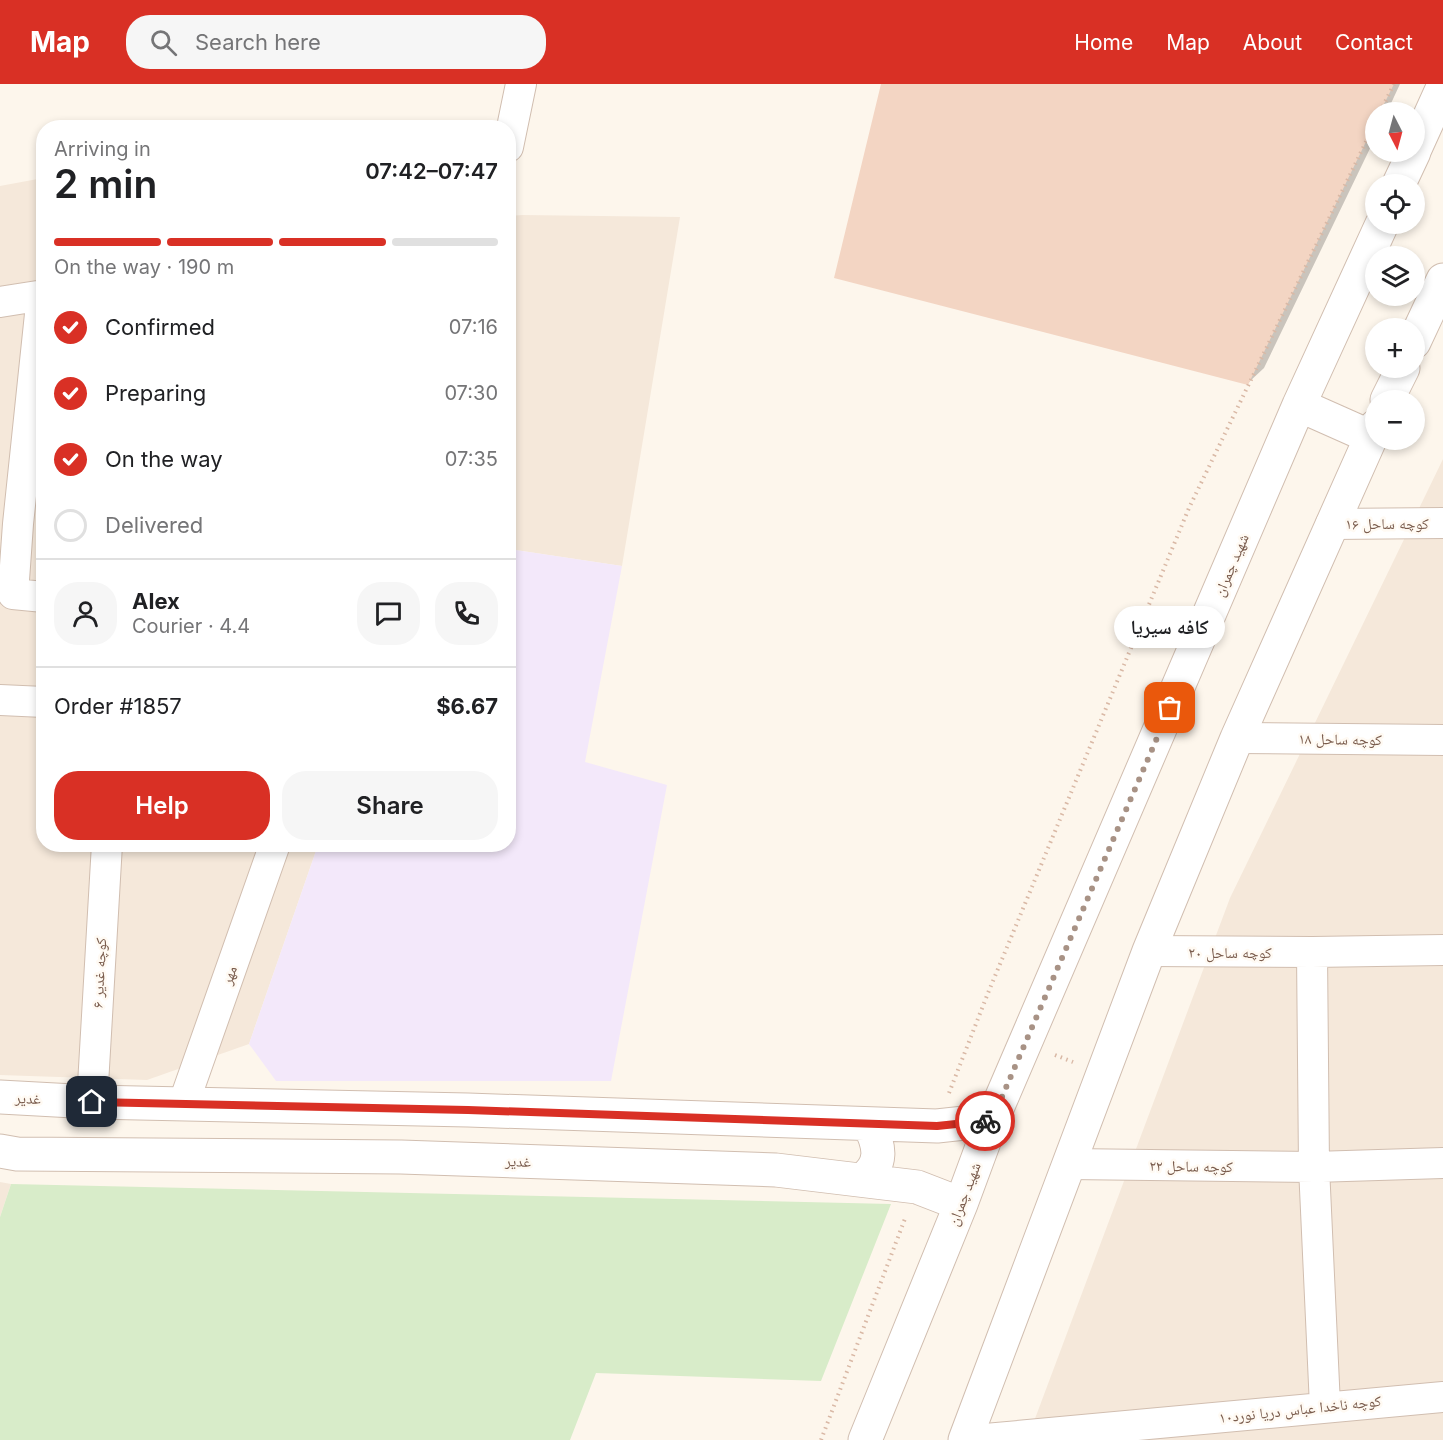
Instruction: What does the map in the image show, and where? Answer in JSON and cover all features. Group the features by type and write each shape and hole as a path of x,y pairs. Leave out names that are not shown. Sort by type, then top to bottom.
{"street":[{"path":"514,120 521,84"},
{"path":"1425,127 1443,87"},
{"name":"شهید چمران","path":"865,1440 961,1204 992,1120 1299,405 1377,234"},
{"path":"1425,318 1443,280"},
{"path":"0,302 36,296"},
{"path":"36,342 9,524 13,594 36,596"},
{"path":"1299,405 1365,429"},
{"path":"965,1440 1149,951 1237,738 1365,450"},
{"name":"کوچه ساحل ۱۶","path":"1331,524 1443,523"},
{"path":"0,700 36,702"},
{"name":"کوچه ساحل ۱۸","path":"1237,738 1443,740"},
{"name":"کوچه غدیر ۶","path":"92,1102 107,852"},
{"name":"مهر","path":"183,1105 272,852"},
{"name":"کوچه ساحل ۲۰","path":"1149,951 1443,950"},
{"path":"1312,952 1314,1167 1325,1406"},
{"name":"غدیر","path":"0,1097 183,1105 468,1110 937,1126 992,1120"},
{"path":"862,1180 873,1172 878,1155 876,1139 869,1124"},
{"name":"غدیر","path":"0,1151 17,1154 400,1157 776,1170 917,1187 961,1204"},
{"name":"کوچه ساحل ۲۲","path":"1069,1164 1314,1167 1443,1163"},
{"name":"کوچه ناخدا عباس دریا نورد۱۰","path":"974,1440 1158,1432 1325,1406 1443,1396"}],"path":[{"path":"1385,102 1394,84"},
{"path":"937,1126 992,982 1189,508 1365,145"},
{"path":"821,1440 917,1187"}],"shaded area":[{"path":"36,179 36,852 316,852 249,1044 147,1080 0,1075 0,186"},
{"path":"516,215 680,217 622,566 516,550"},
{"path":"1443,459 1443,1440 1027,1440 1230,898"},
{"path":"516,550 622,566 585,762 667,785 611,1081 276,1081 249,1044 316,852 516,852"},
{"path":"0,1182 11,1184 0,1217"}],"green space":[{"path":"11,1184 891,1204 821,1381 596,1373 570,1440 0,1440 0,1217"}],"building":[{"path":"881,84 1394,84 1385,102 1365,102 1365,144 1248,385 834,278"}],"way so far":[{"path":"985,1121 992,1120 1170,708"}],"place":[{"name":"کافه سیریا","path":"1170,708"}],"route":[{"path":"92,1102 468,1110 937,1126 985,1121"}]}
